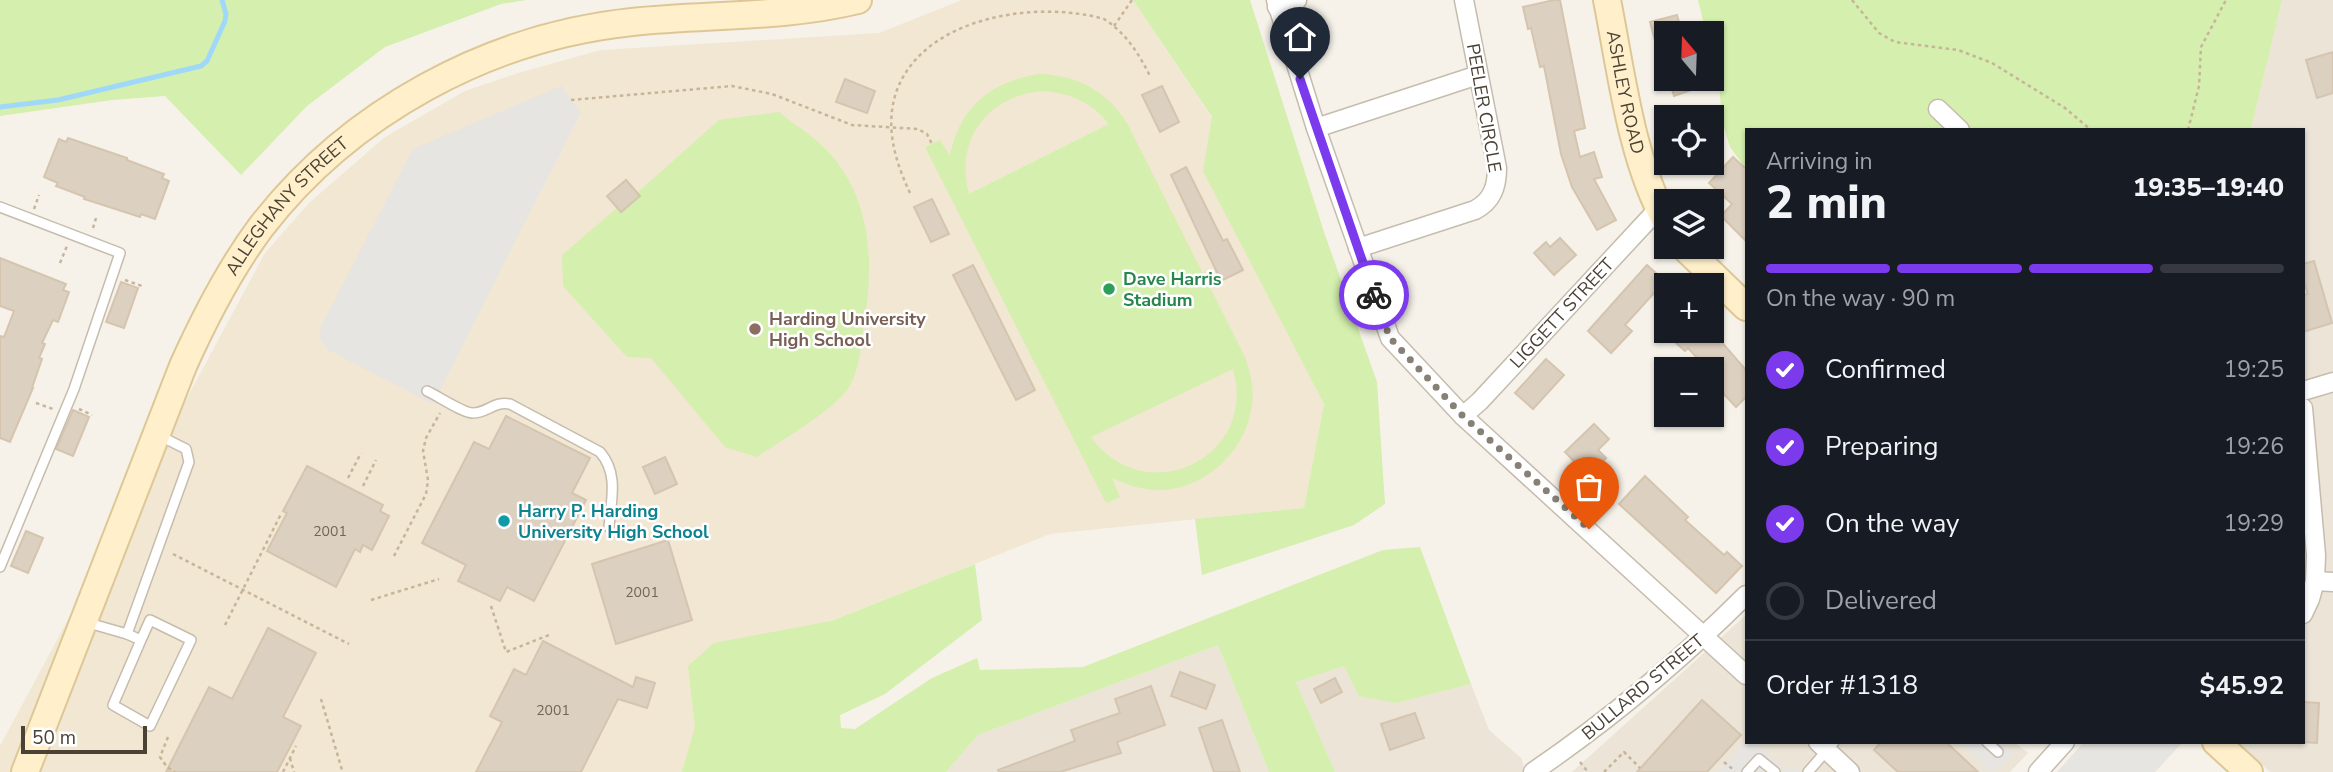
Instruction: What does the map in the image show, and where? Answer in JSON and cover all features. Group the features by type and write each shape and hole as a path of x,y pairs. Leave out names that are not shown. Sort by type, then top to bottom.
{"street":[{"name":"ALLEGHANY STREET","path":"24,772 205,316 232,269 261,228 296,187 344,143 398,104 483,60 531,43 589,28 632,22 795,11 858,0"},
{"path":"1297,0 1276,3 1316,128 1390,338 1463,416 1745,674"},
{"name":"PEELER CIRCLE","path":"1358,248 1475,210 1490,199 1497,181 1497,168 1464,0"},
{"name":"ASHLEY ROAD","path":"1607,0 1631,119 1654,196"},
{"path":"1316,128 1478,75"},
{"path":"1938,109 1958,128"},
{"name":"LIGGETT STREET","path":"1463,416 1654,223"},
{"path":"1696,259 1745,306"},
{"path":"2305,390 2333,382"},
{"path":"2305,431 2316,555 2324,581 2310,598 2305,609"},
{"name":"BULLARD STREET","path":"1533,772 1606,719 1705,636 1745,596"},
{"path":"2038,772 2063,744"},
{"path":"2218,744 2249,772"},
{"path":"1826,745 1850,772"}],"lane":[{"path":"0,207 120,253 64,413 0,567"},
{"path":"427,391 469,413 495,404 510,404 600,452 609,463 612,474 609,527"},
{"path":"127,634 189,462 186,449 156,435"},
{"path":"150,620 191,640 150,726 113,705 141,640 150,620"},
{"path":"83,622 141,640"},
{"path":"1989,744 1998,752"},
{"path":"1808,772 1826,745"},
{"path":"1747,772 1759,759 1775,772"}],"path":[{"path":"1114,27 1132,0"},
{"path":"1852,0 1879,33 1895,43 1958,50 1992,63 2065,108 2089,128"},
{"path":"2188,128 2199,86 2201,47 2226,0"},
{"path":"1081,9 1114,27 1130,43 1150,76"},
{"path":"910,193 894,149 891,128 897,92 902,79 926,49 940,36 963,22"},
{"path":"571,100 732,86 772,94 852,125 918,129 927,134 932,144"},
{"path":"60,262 72,235"},
{"path":"112,275 142,286"},
{"path":"36,402 64,413"},
{"path":"394,556 426,494 428,480 423,451 426,438 440,413"},
{"path":"348,478 361,453"},
{"path":"363,486 376,460"},
{"path":"225,625 281,514"},
{"path":"173,554 349,644"},
{"path":"371,600 439,579"},
{"path":"491,606 506,652 549,635"},
{"path":"321,699 342,769"},
{"path":"168,737 160,757 167,767 175,772"},
{"path":"283,772 296,746"},
{"path":"1604,772 1624,752 1640,768"},
{"path":"290,758 295,772"},
{"path":"1580,762 1588,772"},
{"path":"1724,762 1735,772"}],"shaded area":[{"name":"Harding University High School","path":"962,0 1133,0 1212,118 1204,171 1324,404 1304,508 1050,534 737,658 697,772 0,772 0,746 265,253 309,203 385,137 465,91 601,50 879,33"},
{"path":"2282,0 2333,0 2333,772 2270,772 2240,744 2305,744 2305,128 2251,128"},
{"path":"561,86 581,112 433,404 328,350 320,339 321,326 413,149"},
{"path":"1745,616 1745,744 2017,744 2028,753 2010,772 1572,772"},
{"path":"1218,645 1269,772 946,772 978,735"},
{"path":"1344,666 1396,703 1471,684 1489,730 1522,759 1524,772 1335,772 1296,682"},
{"path":"1745,743 1758,744 1786,770 1802,770 1808,764 1817,772 1719,772"},
{"path":"1962,744 2005,744 2014,753 1992,772"},
{"path":"2082,744 2181,744 2155,772 2057,772"}],"green space":[{"path":"0,0 526,0 501,4 385,47 307,106 241,175 165,96 112,100 0,116"},
{"path":"1133,0 1250,0 1324,232 1377,382 1385,504 1354,525 1202,575 1195,519 1304,508 1324,404 1203,171 1212,117"},
{"path":"1698,0 2282,0 2251,128 1745,128 1745,168 1730,147 1724,128 1724,105 1721,105 1720,91 1724,91 1724,21 1703,21"},
{"path":"1038,74 1078,82 1101,94 1120,113 1245,357 1252,390 1247,426 1240,441 1219,466 1191,484 1153,490 1135,487 1112,478 1120,497 1106,503 925,147 940,140 950,156 961,123 970,110 992,91 1021,78","holes":["1043,91 1080,100 1109,124 969,194 966,156 971,139 980,124 991,111 1006,101 1023,94","1233,369 1237,401 1229,428 1214,449 1192,464 1167,472 1140,471 1114,459 1091,437"]},
{"path":"779,112 820,144 845,174 855,194 867,235 869,279 859,358 855,375 847,390 817,417 757,457 725,447 651,358 627,357 563,286 562,255 617,208 621,212 639,197 637,193 719,120"},
{"path":"1420,547 1471,684 1396,703 1359,696 1344,666 1296,682 1335,772 1269,772 1218,645 978,735 946,772 682,772 695,727 688,666 714,643 831,621 975,564 982,620 885,694 840,715 841,728 855,729 932,678 977,658 980,670 1083,667 1383,550"}],"building":[{"path":"1560,0 1585,128 1574,131 1580,157 1594,152 1602,177 1594,179 1616,220 1597,230 1572,187 1561,154 1544,66 1540,67 1523,7"},
{"path":"1677,15 1679,21 1654,21 1654,37 1650,22"},
{"path":"2333,52 2333,93 2317,98 2306,60"},
{"path":"845,79 875,91 867,113 836,102"},
{"path":"1162,86 1179,122 1160,132 1142,95"},
{"path":"1673,91 1688,91 1674,96"},
{"path":"68,138 164,174 162,178 169,181 155,219 141,214 140,217 84,199 85,197 56,186 58,183 44,177 59,139 66,142"},
{"path":"1733,157 1745,168 1745,240 1724,219 1724,213 1732,204 1724,197 1724,189 1716,189 1709,183 1716,175 1724,175 1724,167"},
{"path":"1186,167 1223,241 1227,239 1243,270 1221,281 1171,175"},
{"path":"626,180 640,196 621,212 607,196"},
{"path":"932,199 949,234 931,242 914,207"},
{"path":"1560,238 1576,255 1554,275 1534,253 1546,242 1550,247"},
{"path":"0,258 66,284 63,290 69,292 58,322 53,320 42,343 45,344 39,358 42,359 33,388 10,442 0,438 0,336 4,337 14,311 0,306"},
{"path":"2314,261 2332,323 2305,331 2305,295 2308,294 2305,285 2305,263"},
{"path":"973,265 1035,390 1016,400 953,275"},
{"path":"1647,265 1656,273 1654,293 1625,325 1632,331 1611,353 1588,331"},
{"path":"121,282 138,288 124,328 106,322"},
{"path":"1676,343 1722,343 1745,369 1745,398 1736,407 1724,394 1724,357 1696,357 1688,348 1685,351"},
{"path":"1546,359 1564,375 1533,409 1515,393"},
{"path":"73,410 89,417 73,456 56,449"},
{"name":"Harry P. Harding University High School","path":"506,416 590,458 572,493 586,500 534,601 507,587 500,601 458,581 466,565 422,543 474,442 489,449"},
{"path":"1594,424 1609,439 1598,450 1606,458 1588,476 1565,452"},
{"path":"665,457 677,484 655,494 643,467"},
{"path":"307,466 383,505 380,511 389,516 372,550 363,545 360,552 355,549 336,587 267,551 287,513 283,511"},
{"path":"1645,476 1688,517 1685,520 1724,555 1727,552 1742,566 1716,593 1619,504"},
{"path":"26,531 43,538 28,573 11,566"},
{"name":"Harry P. Harding University High School","path":"668,540 692,620 616,644 592,564"},
{"path":"268,628 316,653 283,717 301,726 277,772 166,772 209,687 232,699"},
{"path":"543,641 633,687 636,677 655,683 647,708 618,699 581,772 476,772 502,722 490,716 514,669 526,675"},
{"path":"1180,672 1215,685 1206,709 1171,696"},
{"path":"1335,678 1342,692 1321,703 1314,689"},
{"path":"1151,686 1165,725 1117,742 1121,753 1060,772 999,772 998,770 1075,741 1071,730 1120,713 1115,699"},
{"path":"1702,700 1741,735 1707,772 1637,772"},
{"path":"2305,702 2319,703 2317,743 2305,742"},
{"path":"1415,713 1424,738 1390,750 1381,724"},
{"path":"1222,720 1240,772 1214,772 1199,728"},
{"path":"1879,744 1948,744 1978,772 1898,772 1874,750"}],"waterway":[{"path":"0,107 58,100 201,66 207,61 225,21 222,0"}],"way so far":[{"path":"1374,295 1390,338 1463,416 1589,529"}],"place":[{"name":"Dave Harris Stadium","path":"1109,289"},
{"name":"Harding University High School","path":"755,329"},
{"name":"Harry P. Harding University High School","path":"504,521"}],"route":[{"path":"1300,79 1374,295"}]}
